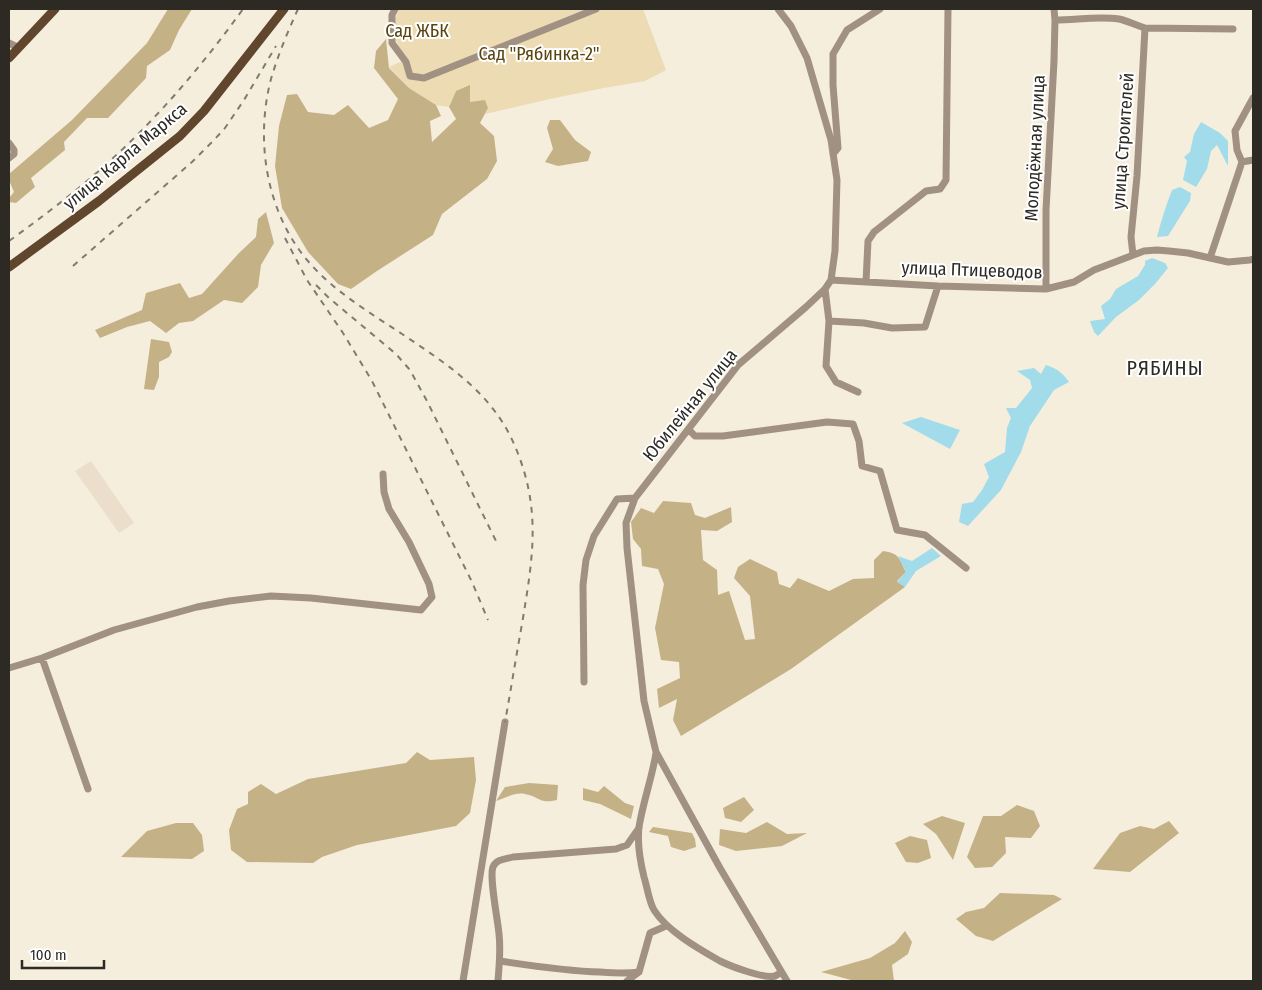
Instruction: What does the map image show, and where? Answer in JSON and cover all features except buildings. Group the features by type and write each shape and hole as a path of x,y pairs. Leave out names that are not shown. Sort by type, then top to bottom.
{"main road":[{"path":"9,58 55,9"},
{"name":"улица Карла Маркса","path":"9,266 99,202 180,136 204,111 284,9"}],"street":[{"path":"395,9 392,15 392,43 406,62 410,76 424,78 596,9"},
{"name":"Юбилейная улица","path":"778,9 791,26 806,58 828,129 833,154 837,180 835,251 831,280 825,289 806,307 738,365 635,498 626,523 627,548 644,702 656,752 720,868 786,981"},
{"path":"833,154 838,148 832,54 847,30 880,9"},
{"path":"866,282 868,241 874,232 926,191 940,190 946,180 948,9"},
{"name":"Молодёжная улица","path":"1046,289 1046,210 1054,9"},
{"path":"1055,20 1091,17 1119,19 1144,28 1233,29"},
{"name":"улица Строителей","path":"1133,255 1131,237 1144,28"},
{"path":"9,43 19,48"},
{"path":"1210,258 1242,162 1237,150 1235,131 1253,98"},
{"path":"9,143 14,150 14,154 9,158"},
{"path":"1242,162 1253,160"},
{"name":"улица Птицеводов","path":"831,280 938,286 1046,289 1074,282 1094,270 1133,255 1157,250 1188,253 1228,262 1253,259"},
{"path":"829,321 864,323 892,328 925,327 938,286"},
{"path":"825,289 829,321 826,366 836,382 858,392"},
{"path":"689,430 695,436 723,436 826,422 853,424 859,441 862,466 880,471 897,530 925,535 966,568"},
{"path":"9,668 42,658 114,630 197,607 229,601 271,596 311,598 421,610 432,596 429,584 409,542 389,509 384,492 383,474"},
{"path":"584,682 583,585 586,560 594,536 617,499 635,498"},
{"path":"42,658 88,789"},
{"path":"463,981 506,722"},
{"path":"656,752 639,828 639,850 653,908 666,926 702,951 723,962 742,970 774,976 781,972"},
{"path":"498,981 500,935 493,868 499,861 513,857 616,849 627,845 639,828"},
{"path":"627,981 639,972 650,933 666,926"},
{"path":"500,961 585,972 630,974 639,972"}],"shaded area":[{"path":"168,9 192,9 179,30 170,50 147,66 146,78 108,118 87,118 64,142 65,150 31,178 35,187 16,203 9,202 9,198 14,192 9,180 9,174 72,120 147,43"},
{"path":"386,39 389,68 409,88 436,105 441,116 430,121 432,142 456,119 449,107 456,91 470,85 470,102 485,100 488,108 480,123 494,136 497,161 487,179 442,214 433,235 351,289 338,284 308,252 282,208 275,166 279,126 287,95 297,94 308,112 334,115 348,105 369,128 388,120 398,99 374,68 376,51"},
{"path":"550,120 560,120 575,140 591,152 588,161 558,166 545,162 553,149 547,128"},
{"path":"266,212 274,243 261,265 258,287 242,303 224,300 193,321 179,323 166,333 150,321 127,327 100,338 95,330 142,310 146,293 180,283 189,298 202,294 256,237 258,219"},
{"path":"151,339 169,342 172,352 169,357 159,362 159,377 154,390 144,389"},
{"path":"91,461 134,523 119,533 75,471"},
{"path":"663,501 691,503 695,515 705,518 731,507 732,522 717,531 701,530 703,560 717,570 718,595 729,591 745,640 755,639 750,596 734,578 738,567 750,559 777,572 779,584 790,588 798,578 829,591 853,579 874,578 874,560 883,551 892,553 902,563 906,572 897,581 905,587 791,669 681,736 673,720 677,699 659,708 657,689 680,678 679,662 661,660 655,628 664,584 658,569 642,566 641,549 633,539 631,522 641,508 654,513"},
{"path":"417,752 430,760 474,757 476,780 470,813 456,826 357,845 322,857 313,863 247,862 231,850 229,830 237,809 248,804 248,792 261,784 276,794 308,779 406,763"},
{"path":"529,783 558,785 557,800 543,801 530,795 521,794 496,801 505,787"},
{"path":"604,786 625,803 634,806 631,819 600,804 583,800 583,788 598,792"},
{"path":"744,797 754,810 741,822 725,818 723,808"},
{"path":"1017,805 1034,811 1040,826 1031,838 1005,837 1006,853 992,867 975,868 967,857 983,816 1001,816"},
{"path":"942,816 965,823 953,860 936,834 923,824"},
{"path":"1169,821 1179,833 1130,872 1093,869 1120,833 1140,826 1154,829"},
{"path":"767,822 787,834 807,833 782,846 736,851 719,845 720,829 746,833"},
{"path":"176,823 193,823 202,835 204,851 192,859 121,857 147,831"},
{"path":"653,827 692,833 696,847 684,851 671,847 668,836 649,832"},
{"path":"910,836 927,840 931,858 918,863 906,862 895,843"},
{"path":"1000,893 1054,895 1062,899 993,941 976,936 956,919 966,912 984,908"},
{"path":"905,931 912,942 908,954 892,965 894,981 855,981 821,972 870,958 895,943"}],"green space":[{"name":"Сад \"Рябинка-2\"","path":"399,9 643,9 666,70 645,81 550,99 485,114 488,108 470,102 456,91 449,107 436,105 409,88 389,67 407,59 394,36 394,24"}],"water":[{"path":"1201,122 1220,133 1228,141 1228,166 1217,145 1211,151 1207,169 1196,187 1183,180 1187,161 1184,157 1190,152 1194,134"},
{"path":"1180,187 1191,193 1190,201 1168,236 1157,237 1172,190"},
{"path":"1152,258 1165,263 1168,268 1139,300 1116,317 1098,336 1094,332 1090,321 1105,319 1101,306 1110,299 1116,289 1138,276 1145,265 1145,261"},
{"path":"1046,365 1059,371 1069,382 1054,390 1030,426 1021,452 1001,490 968,526 959,522 962,504 973,502 989,477 984,464 1005,452 1007,428 1011,418 1006,408 1016,408 1032,388 1030,380 1017,371 1034,368 1041,374"},
{"path":"921,417 960,430 950,449 902,423"},
{"path":"932,548 941,556 916,571 905,587 897,582 906,572 898,556 912,561"}],"railway":[{"path":"9,241 83,185 134,138 191,76 243,9"},
{"path":"298,9 283,43 271,79 266,102 264,126 268,174 273,197 282,220 293,241 307,260 328,282 419,345 467,381 481,395 505,426 523,467 532,511 532,554 505,722"},
{"path":"73,266 192,162 215,139 244,100 276,46"},
{"path":"285,238 307,280 343,333 372,381 472,582 488,620"},
{"path":"316,285 396,354 410,370 496,541"}],"district":[{"name":"РЯБИНЫ","path":"1165,368"}],"park label":[{"name":"Сад ЖБК","path":"417,31"}]}
